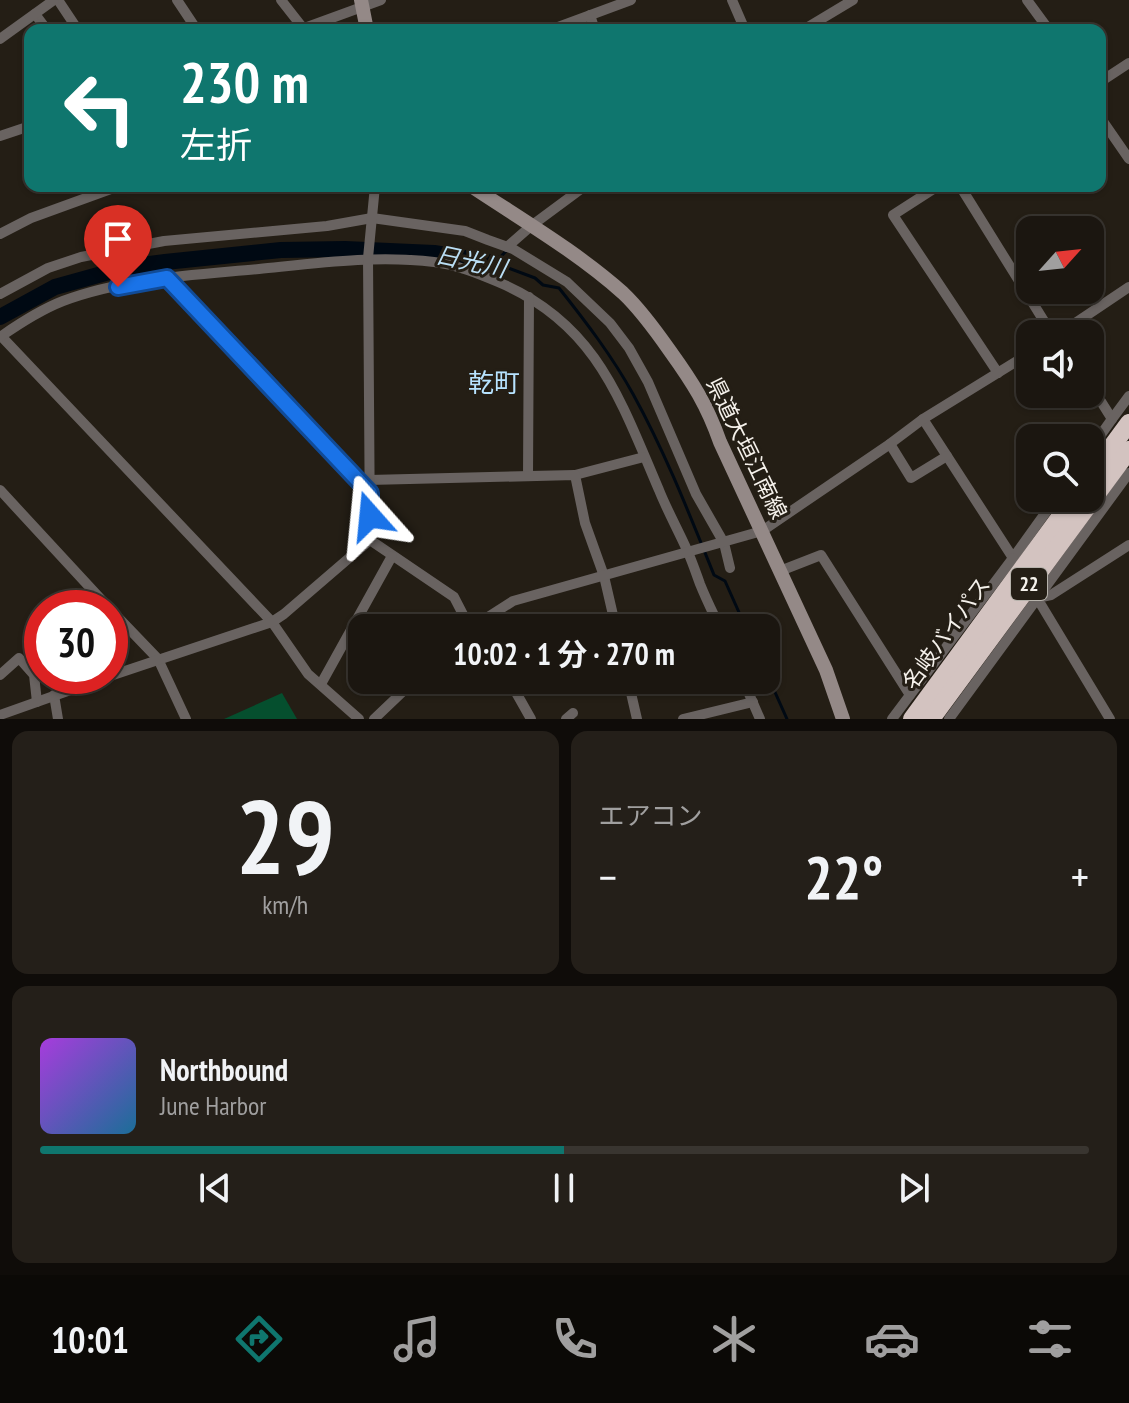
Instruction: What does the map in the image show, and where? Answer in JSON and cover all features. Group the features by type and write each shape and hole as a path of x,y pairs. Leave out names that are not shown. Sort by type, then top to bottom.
{"highway":[{"path":"1104,450 1120,421"},
{"name":"名岐バイパス","path":"931,719 1129,450"},
{"name":"名岐バイパス","path":"912,719 1064,512"}],"main road":[{"path":"362,3 366,24"},
{"name":"県道大垣江南線","path":"480,192 595,270 625,296 654,328 699,392 826,670 843,719"}],"street":[{"path":"0,39 56,0 74,24"},
{"path":"177,0 193,24"},
{"path":"281,0 298,24"},
{"path":"313,24 362,3 381,0"},
{"path":"566,24 631,0"},
{"path":"732,0 742,24"},
{"path":"813,24 853,0"},
{"path":"1027,0 1045,24"},
{"path":"35,14 42,24"},
{"path":"590,15 593,24"},
{"path":"1106,78 1129,63"},
{"path":"1106,126 1129,159"},
{"path":"0,136 24,128"},
{"path":"0,234 31,218 102,192"},
{"path":"128,670 272,622 370,540 368,257 374,192"},
{"path":"507,247 577,192"},
{"path":"929,192 893,215 998,373"},
{"path":"964,192 1043,320"},
{"path":"0,294 48,268 81,257 164,241 372,220 465,231 537,262 567,282 610,323 629,348 648,382 696,494 722,543 730,568"},
{"path":"359,719 308,674 272,622 0,336 62,301 99,290 167,278 368,257 458,266 529,297 562,322 593,355 614,389 671,518 689,551 714,614"},
{"path":"167,278 370,493"},
{"path":"1080,320 1129,287"},
{"path":"528,476 529,297"},
{"path":"493,614 513,601 762,531 923,419 1016,362"},
{"path":"1104,436 1120,421 1129,396"},
{"path":"1104,401 1120,421"},
{"path":"923,419 1013,558"},
{"path":"890,444 911,478 947,456"},
{"path":"369,480 575,475 644,457"},
{"path":"949,719 1129,473"},
{"path":"575,475 585,523 604,576 613,614"},
{"path":"0,490 93,590"},
{"path":"892,719 1046,512"},
{"path":"370,540 454,597 463,614"},
{"path":"1037,598 1051,595 1129,545"},
{"path":"780,571 821,555 910,695"},
{"path":"321,684 392,556"},
{"path":"1037,598 1110,719"},
{"path":"128,627 158,659 186,719"},
{"path":"0,675 19,658 34,675 37,702"},
{"path":"0,715 57,694"},
{"path":"374,719 400,694"},
{"path":"517,694 531,719"},
{"path":"631,694 637,719"},
{"path":"749,694 760,719"},
{"path":"54,695 58,719"},
{"path":"683,719 753,702"}],"green space":[{"path":"282,693 297,719 224,719"}],"waterway":[{"name":"日光川","path":"0,317 55,287 127,267 165,262 281,250 345,249 434,253 495,263"},
{"name":"日光川","path":"507,250 495,263 535,278 543,285 559,288 616,366 656,438 714,575 725,581 740,614"},
{"name":"日光川","path":"776,694 787,719"}],"district":[{"name":"乾町","path":"494,383"}],"route":[{"path":"118,287 167,278 370,493 370,516"}]}
